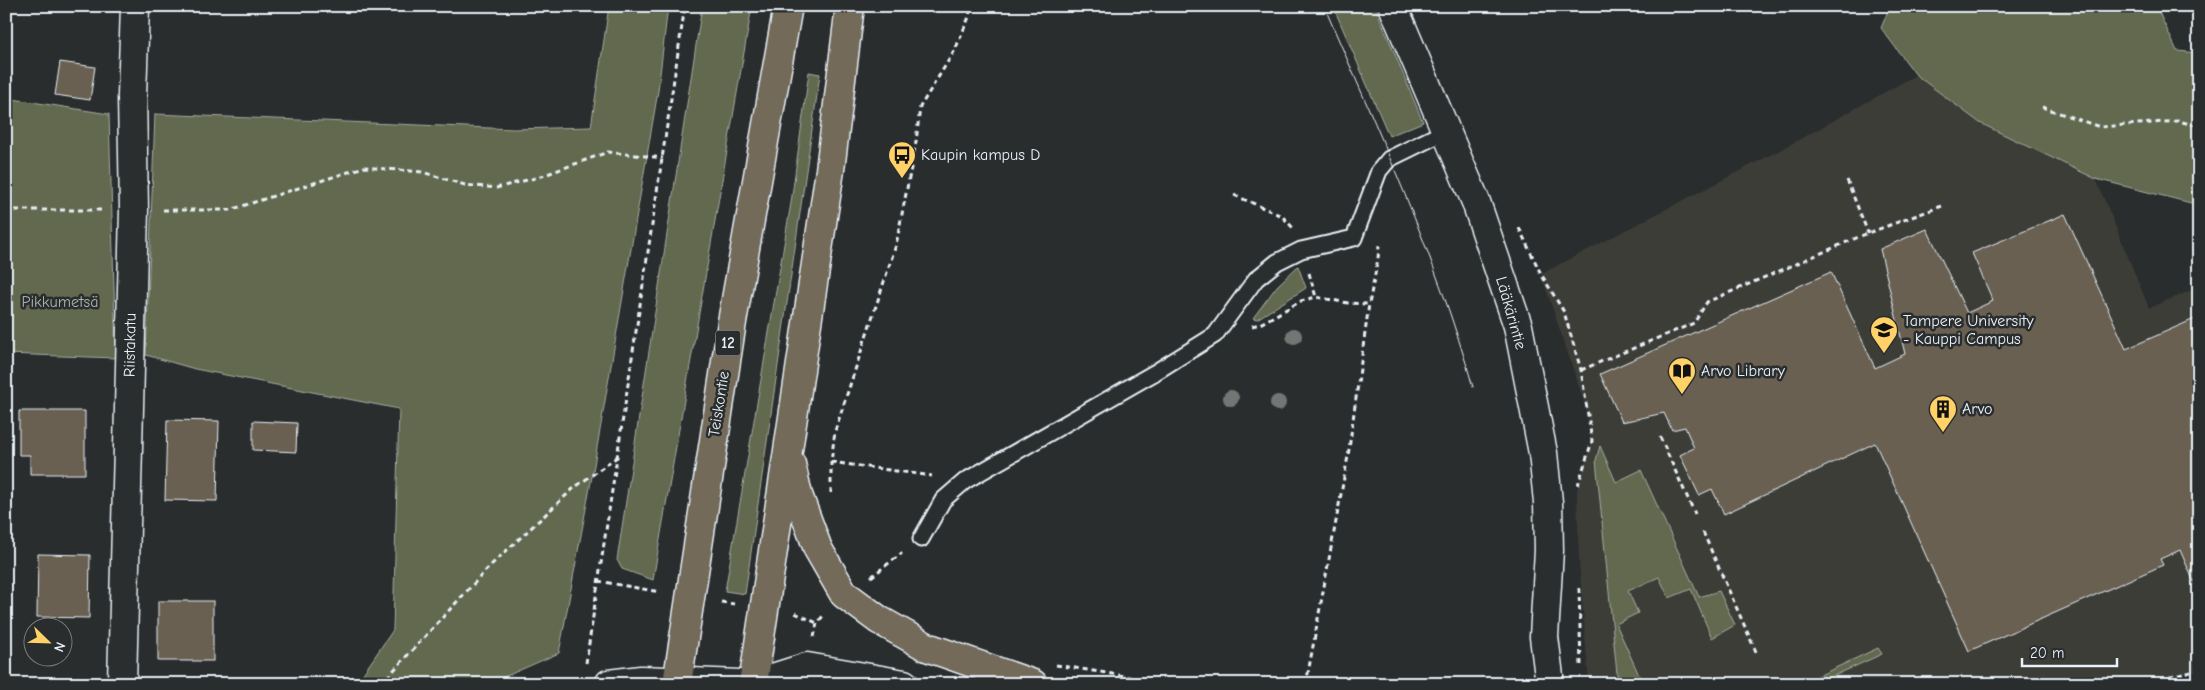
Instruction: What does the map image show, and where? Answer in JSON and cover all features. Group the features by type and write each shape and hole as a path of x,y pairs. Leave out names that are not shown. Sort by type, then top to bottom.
{"highway":[{"name":"Teiskontie","path":"677,683 732,322 788,6"},
{"path":"754,684 787,450 830,170 850,6"},
{"path":"787,450 798,495 818,549 844,594 879,620 927,647 1033,684"}],"street":[{"name":"Riistakatu","path":"122,684 134,210 132,96 135,6"},
{"name":"Lääkärintie","path":"1393,6 1476,202 1518,326 1543,453 1549,550 1544,637 1550,684"},
{"name":"Lääkärintie","path":"1531,684 1544,637"},
{"path":"754,684 807,667 904,684"},
{"path":"609,684 641,680 677,683 740,684"}],"lane":[{"path":"920,539 943,500 965,481 1136,383 1215,335 1256,279 1277,262 1301,250 1354,238 1379,171 1389,159 1446,131"}],"path":[{"path":"586,661 686,6"},
{"path":"832,497 831,462 836,431 896,245 916,142 920,107 955,50 969,17 970,6"},
{"path":"2042,107 2100,127 2178,121 2199,126"},
{"path":"6,210 230,210 364,166 422,172 464,185 496,188 539,177 608,152 663,158"},
{"path":"1847,180 1868,232"},
{"path":"1581,370 1694,322 1707,302 1868,232 1942,206"},
{"path":"1306,684 1348,456 1369,304"},
{"path":"1660,436 1695,514"},
{"path":"381,684 491,565 574,488 618,456"},
{"path":"831,462 965,481"},
{"path":"1704,532 1757,654"},
{"path":"864,572 869,579 920,539"},
{"path":"2143,684 2199,670"}],"shaded area":[{"name":"Tampere University - Kauppi Campus","path":"1916,75 1980,123 2096,179 2149,308 2199,287 2199,670 2143,684 1589,684 1579,560 1577,490 1592,441 1584,401 1541,274 1784,148"}],"green space":[{"path":"609,6 668,6 658,91 593,471 559,653 488,684 356,684 393,630 399,409 195,369 146,355 155,114 514,129 591,127"},
{"path":"702,6 752,6 653,580 622,569 617,560"},
{"path":"1333,6 1375,6 1423,122 1389,136"},
{"path":"1890,6 2156,6 2177,51 2199,53 2199,205 2096,179 1980,123 1916,75 1881,28"},
{"path":"809,72 820,74 745,594 725,591 791,203"},
{"name":"Pikkumetsä","path":"6,98 109,114 116,358 6,354"},
{"path":"1298,266 1306,288 1257,319 1253,318 1277,286"},
{"path":"1600,446 1616,482 1641,470 1699,597 1719,591 1735,625 1712,638 1691,589 1669,598 1659,577 1628,591 1638,613 1616,624 1643,684 1618,684 1596,460"},
{"path":"1878,648 1882,654 1816,684 1801,684"}],"building":[{"path":"60,62 95,67 90,100 55,95"},
{"name":"Arvo","path":"2065,214 2126,349 2199,317 2199,588 2197,589 2180,550 2160,559 2163,565 1969,651 1875,443 1724,514 1712,489 1699,495 1680,455 1694,448 1685,427 1672,430 1664,413 1622,422 1600,374 1831,272 1875,368 1905,354 1880,249 1927,229 1967,313 1993,301 1972,253"},
{"path":"19,411 85,411 85,474 30,474 30,455 19,455"},
{"path":"167,420 219,421 217,501 165,500"},
{"path":"253,421 297,423 296,452 253,450"},
{"path":"38,554 90,555 89,618 37,617"},
{"path":"158,601 213,601 213,661 158,661"}],"tram line":[{"path":"1324,6 1424,242 1442,290 1473,387"}],"place":[{"name":"Kaupin kampus D","path":"902,179"},
{"name":"Tampere University - Kauppi Campus","path":"1884,354"},
{"name":"Arvo Library","path":"1682,395"},
{"name":"Arvo","path":"1943,433"}]}
